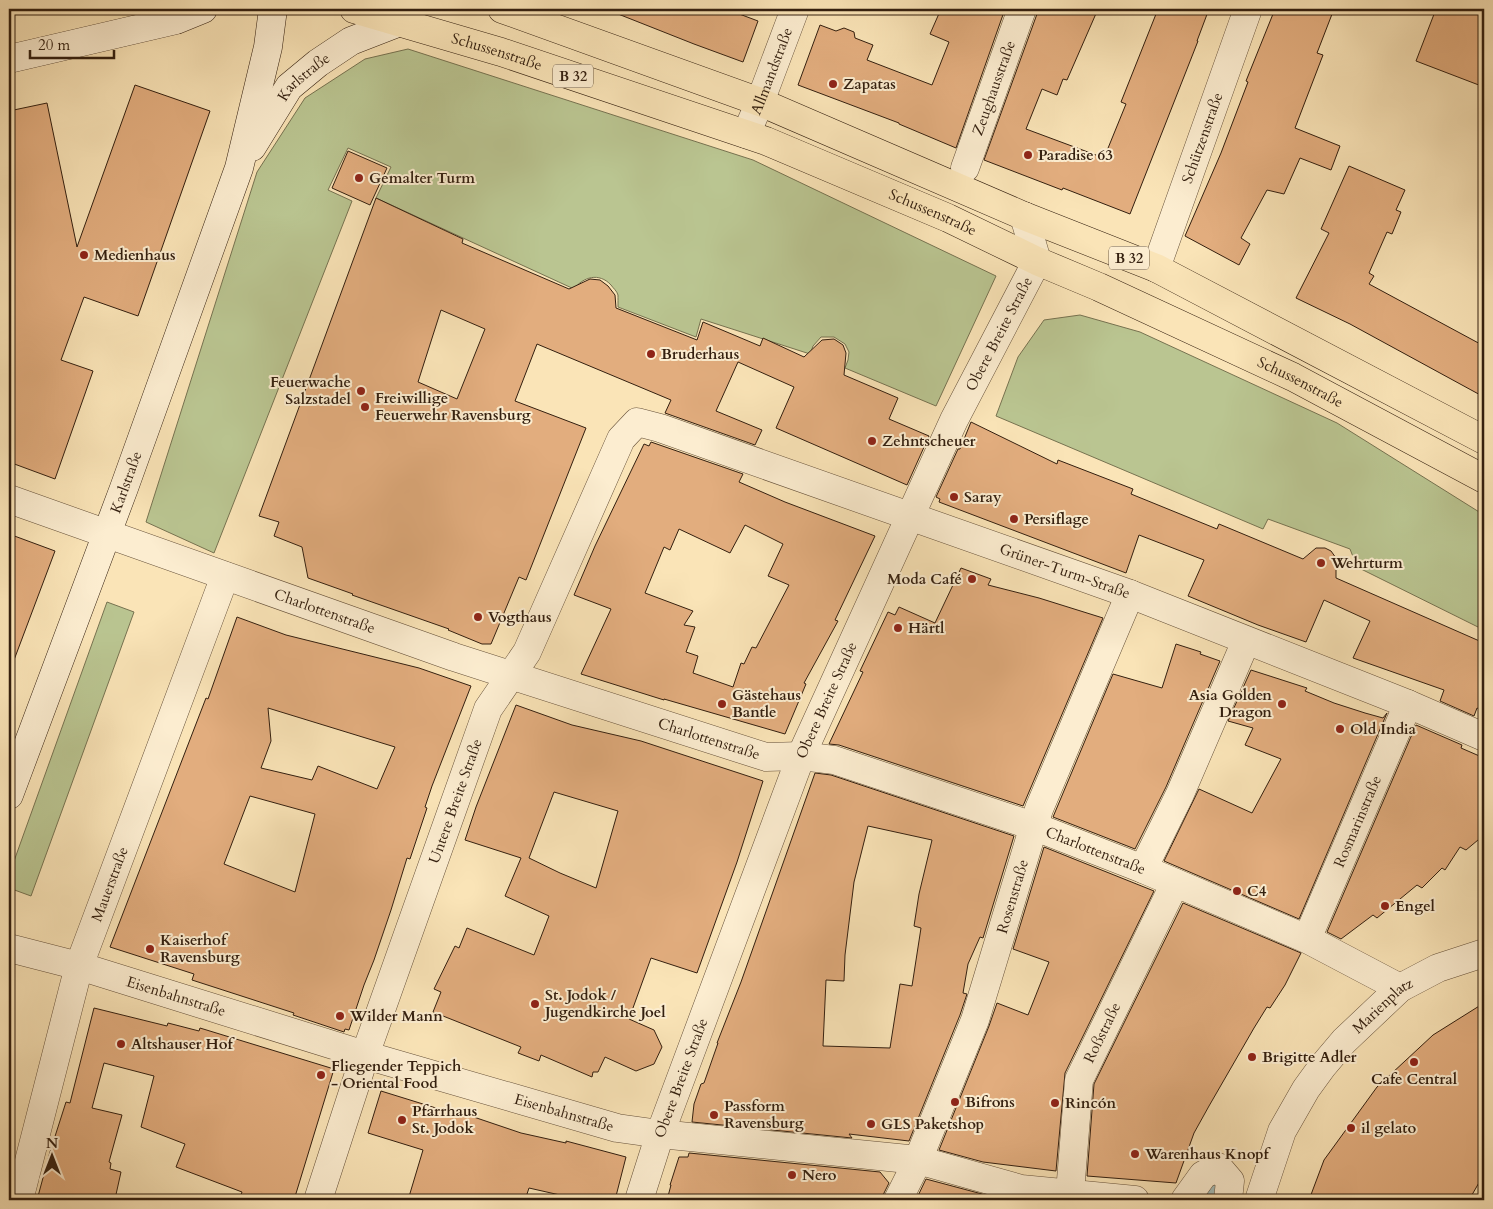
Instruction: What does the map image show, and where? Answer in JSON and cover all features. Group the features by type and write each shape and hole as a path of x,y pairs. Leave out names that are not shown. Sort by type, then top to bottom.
{"main road":[{"name":"Schussenstraße","path":"354,9 501,52 766,141 948,218 1037,261 1099,287 1293,377 1484,479"},
{"name":"B 32","path":"502,9 760,102 1024,216 1160,257 1484,440"}],"street":[{"path":"9,59 176,20 203,9"},
{"name":"Karlstraße","path":"9,795 239,168 268,46 273,9"},
{"name":"Allmandstraße","path":"746,134 795,9"},
{"name":"Zeughausstraße","path":"965,168 1022,9"},
{"name":"Schützenstraße","path":"1160,257 1248,9"},
{"name":"Karlstraße","path":"239,168 289,87 318,63 351,41 400,22"},
{"name":"Obere Breite Straße","path":"639,1200 660,1134 801,756 966,395 1037,261 1024,216"},
{"name":"Grüner-Turm-Straße","path":"637,422 660,428 1130,594 1408,704 1484,737"},
{"name":"Untere Breite Straße","path":"318,1200 365,1056 488,709 527,652 621,439 637,422"},
{"name":"Charlottenstraße","path":"9,499 511,676 766,758 801,756 834,760 1033,826 1143,869 1307,939 1400,988"},
{"name":"Mauerstraße","path":"19,1200 79,966 225,576"},
{"name":"Rosenstraße","path":"898,1200 918,1160 975,1020 1039,808 1130,594"},
{"path":"1143,869 1180,794 1246,641"},
{"name":"Rosmarinstraße","path":"1307,939 1408,704"},
{"name":"Roßstraße","path":"1070,1193 1079,1080 1175,883"},
{"name":"Eisenbahnstraße","path":"9,948 79,966 365,1056 617,1128 918,1160 1021,1189 1136,1200"},
{"name":"Marienplatz","path":"1260,1200 1282,1131 1306,1089 1344,1041 1400,988 1438,968 1484,953"},
{"path":"1185,1200 1203,1174 1218,1167 1230,1181 1228,1200"}],"green space":[{"path":"408,49 753,160 996,276 936,406 845,368 849,352 845,344 834,337 821,337 813,346 810,354 701,319 696,337 618,307 617,292 601,278 586,279 574,289 376,198 391,167 348,148 328,190 352,201 214,553 146,522 257,172 305,98 365,59"},
{"path":"1080,315 1140,332 1337,423 1484,515 1484,630 1357,567 1350,549 1268,519 1263,529 996,416 1018,357 1044,320"},
{"path":"107,602 134,612 31,896 9,888 9,875"}],"water":[{"path":"1215,1178 1223,1200 1198,1200"}],"building":[{"path":"608,9 726,9 758,21 743,62"},
{"path":"941,9 1005,9 956,148 899,123 798,85 820,25 836,31 844,28 854,32 855,38 873,45 867,60 932,85 949,42 930,34"},
{"path":"1037,9 1098,9 1067,80 1063,79 1057,95 1042,89 1026,129 1104,158 1126,104 1121,102 1158,9 1209,9 1130,214 984,160 1037,14"},
{"path":"1275,9 1334,9 1317,53 1323,55 1295,128 1340,146 1331,170 1300,158 1284,194 1267,190 1241,238 1250,244 1239,265 1185,236 1221,153 1248,82 1246,81"},
{"path":"1436,9 1484,9 1484,87 1416,61"},
{"name":"Medienhaus","path":"135,85 210,111 138,316 84,297 61,360 93,371 55,479 9,462 9,111 47,103 77,247"},
{"name":"Gemalter Turm","path":"348,151 387,168 370,205 332,188"},
{"path":"1349,166 1405,190 1396,210 1401,212 1392,234 1387,232 1369,273 1374,276 1369,284 1484,346 1484,397 1350,324 1296,298 1329,233 1321,229"},
{"path":"376,198 463,239 462,243 569,289 590,279 600,280 615,295 616,308 697,340 703,322 760,346 763,338 804,357 822,340 834,339 843,345 846,353 844,375 898,398 889,419 929,436 907,485 776,428 794,387 738,362 716,411 762,430 755,445 665,413 671,400 537,344 515,401 586,428 526,580 519,577 491,644 482,644 449,629 308,578 302,547 274,536 279,522 259,516","holes":["441,310 485,329 457,399 418,382"]},
{"path":"971,422 1057,464 1058,460 1133,489 1131,494 1217,529 1219,524 1303,559 1316,548 1325,548 1331,551 1336,558 1336,578 1484,643 1484,711 1477,708 1474,716 1440,701 1444,690 1353,658 1370,621 1324,600 1306,642 1258,625 1188,596 1204,560 1139,535 1126,573 939,502 940,499 936,497"},
{"path":"651,442 743,474 739,482 785,502 875,536 835,620 838,621 804,683 806,684 785,734 664,700 581,674 611,609 574,595 595,546 644,444 649,446","holes":["745,525 783,544 768,576 789,585 756,648 752,647 744,664 741,663 733,687 693,673 698,656 686,652 695,627 684,625 693,611 645,593 664,547 670,550 679,529 730,553"]},
{"path":"9,534 55,551 11,668 9,668"},
{"path":"961,568 991,579 988,585 1039,598 1103,618 1023,806 839,745 829,744 863,672 860,671 888,612 895,615 899,607 935,623"},
{"path":"237,617 286,635 419,668 471,686 432,786 425,807 427,808 410,859 407,858 349,1030 345,1029 344,1032 293,1015 294,1013 192,980 194,974 110,947 206,698 208,699","holes":["268,708 395,747 377,789 318,766 312,780 261,768 271,741","250,796 315,814 295,892 224,864"]},
{"path":"1176,644 1201,652 1200,654 1220,661 1166,787 1135,849 1053,817 1113,674 1162,688"},
{"path":"1251,670 1307,688 1305,691 1365,713 1383,718 1387,713 1299,919 1164,861 1199,789 1252,813 1281,759 1245,745 1253,728 1228,721"},
{"path":"516,705 572,725 641,741 763,781 737,862 697,973 651,958 629,1019 654,1030 662,1047 654,1064 636,1071 605,1057 598,1072 593,1072 592,1077 541,1055 539,1061 518,1053 521,1047 433,1012 441,992 434,989 455,946 459,948 467,928 534,955 549,916 505,896 521,858 465,840","holes":["554,792 618,811 596,888 529,858"]},
{"path":"1416,725 1462,745 1461,748 1484,758 1484,835 1466,850 1460,847 1445,870 1442,868 1422,888 1417,885 1377,918 1373,915 1341,939 1327,932"},
{"path":"815,773 831,775 1014,836 983,938 980,937 968,964 963,993 967,994 960,1015 909,1141 849,1134 852,1138 692,1122 694,1104 701,1084 704,1083 717,1043 741,982","holes":["868,826 932,840 919,894 914,926 921,928 912,986 900,984 890,1048 823,1046 826,980 844,981 845,955 854,882"]},
{"path":"1044,847 1154,891 1065,1073 1056,1171 983,1162 939,1150 997,1003 1028,1015 1049,962 1013,949"},
{"path":"1183,903 1301,953 1285,985 1270,1008 1267,1007 1254,1028 1194,1133 1176,1183 1087,1176 1094,1084"},
{"path":"1484,1003 1484,1174 1469,1200 1309,1200 1324,1160 1377,1087 1433,1035"},
{"path":"94,1008 167,1026 168,1023 199,1031 200,1028 334,1069 294,1200 239,1200 242,1192 176,1167 185,1144 141,1127 154,1076 104,1063 92,1108 122,1115 109,1162 111,1163 110,1169 121,1172 115,1199 101,1197 101,1200 37,1200 66,1102 70,1103"},
{"path":"381,1091 452,1113 453,1110 521,1133 566,1143 566,1141 626,1157 615,1200 582,1200 529,1188 525,1200 408,1200 423,1150 368,1133"},
{"path":"689,1153 880,1172 889,1183 882,1200 667,1200 679,1157 688,1157"},
{"path":"926,1179 982,1194 995,1200 916,1200"}],"place":[{"name":"Zapatas","path":"833,84"},
{"name":"Paradise 63","path":"1028,155"},
{"name":"Gemalter Turm","path":"359,178"},
{"name":"Medienhaus","path":"84,255"},
{"name":"Bruderhaus","path":"651,354"},
{"name":"Feuerwache Salzstadel","path":"361,391"},
{"name":"Freiwillige Feuerwehr Ravensburg","path":"365,407"},
{"name":"Zehntscheuer","path":"872,441"},
{"name":"Saray","path":"954,497"},
{"name":"Persiflage","path":"1014,519"},
{"name":"Wehrturm","path":"1321,563"},
{"name":"Moda Café","path":"972,579"},
{"name":"Vogthaus","path":"478,617"},
{"name":"Härtl","path":"898,628"},
{"name":"Gästehaus Bantle","path":"722,704"},
{"name":"Asia Golden Dragon","path":"1282,704"},
{"name":"Old India","path":"1340,729"},
{"name":"C4","path":"1237,891"},
{"name":"Engel","path":"1385,906"},
{"name":"Kaiserhof Ravensburg","path":"150,949"},
{"name":"St. Jodok / Jugendkirche Joel","path":"535,1004"},
{"name":"Wilder Mann","path":"340,1016"},
{"name":"Altshauser Hof","path":"121,1044"},
{"name":"Brigitte Adler","path":"1252,1057"},
{"name":"Cafe Central","path":"1414,1062"},
{"name":"Fliegender Teppich - Oriental Food","path":"321,1075"},
{"name":"Bifrons","path":"955,1102"},
{"name":"Rincón","path":"1055,1103"},
{"name":"Passform Ravensburg","path":"714,1115"},
{"name":"Pfarrhaus St. Jodok","path":"402,1120"},
{"name":"GLS Paketshop","path":"871,1124"},
{"name":"il gelato","path":"1351,1128"},
{"name":"Warenhaus Knopf","path":"1135,1154"},
{"name":"Nero","path":"792,1175"}]}
